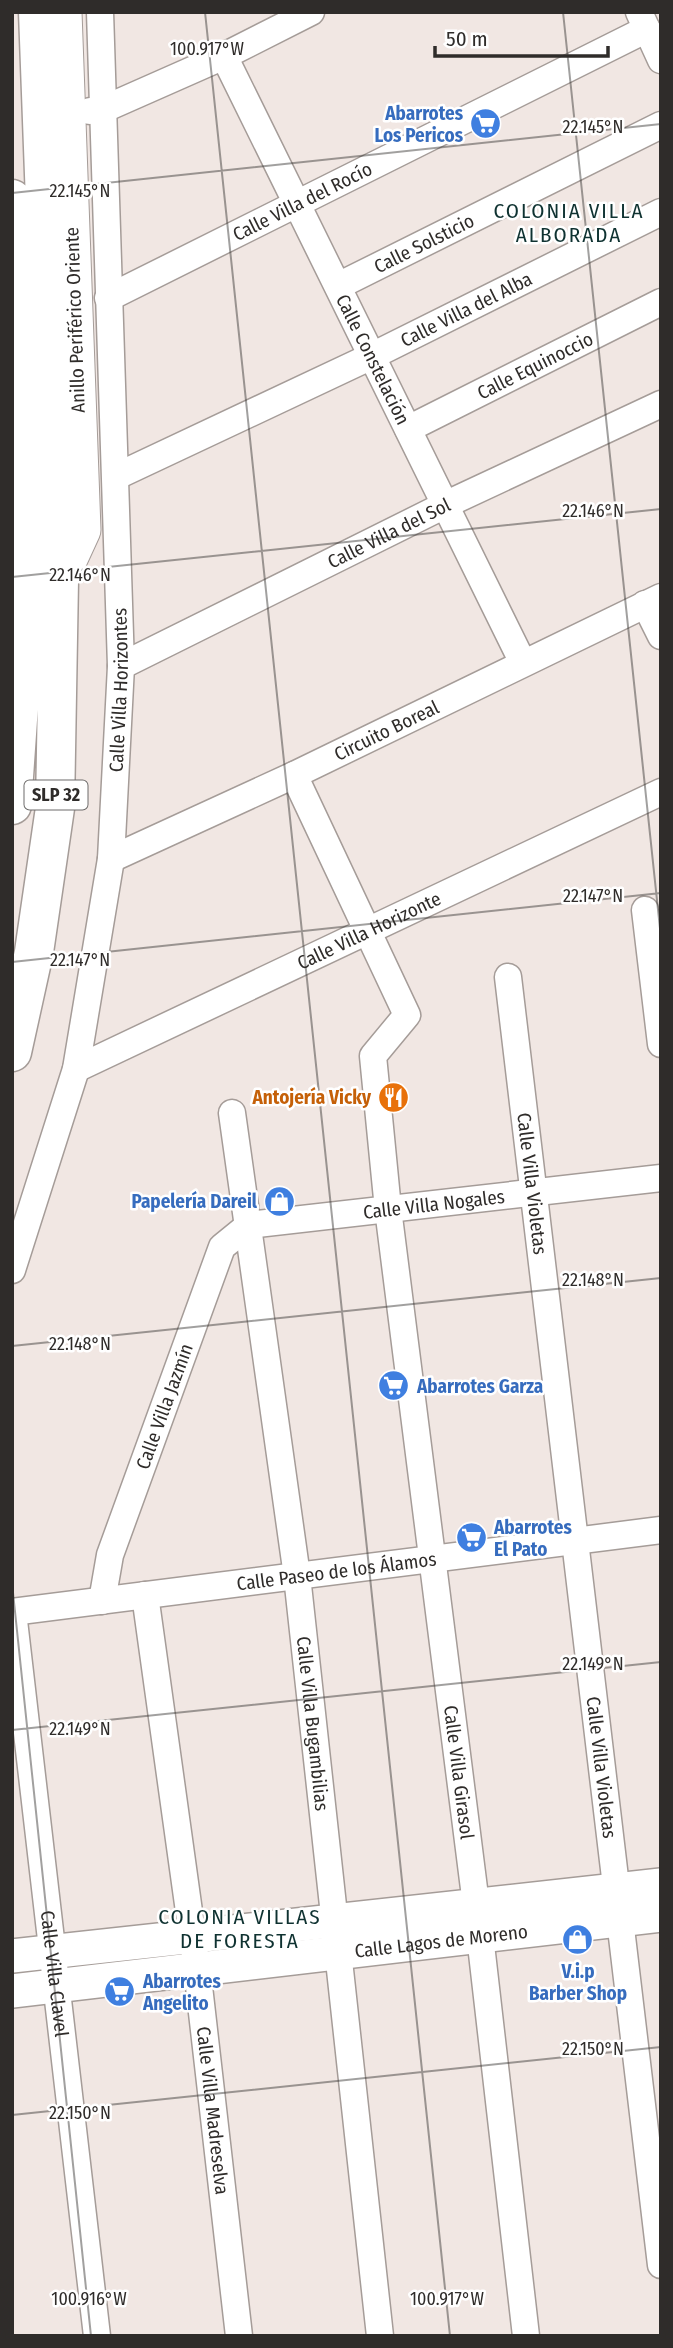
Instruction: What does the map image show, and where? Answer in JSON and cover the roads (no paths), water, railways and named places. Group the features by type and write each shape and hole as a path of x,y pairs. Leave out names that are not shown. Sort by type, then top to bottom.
{"highway":[{"name":"Anillo Periférico Oriente","path":"32,537 38,12"},
{"name":"Anillo Periférico Oriente","path":"12,200 32,537 44,579 55,808 34,951 12,1052"},
{"name":"Anillo Periférico Oriente","path":"12,805 16,707 44,579"}],"main road":[{"name":"Anillo Periférico Oriente","path":"44,579 82,530 63,12"}],"street":[{"name":"Calle Villa Horizontes","path":"12,1270 76,1069 111,859 121,666 100,12"},
{"path":"67,114 104,110 224,56 311,12"},
{"path":"643,21 661,60"},
{"name":"Calle Villa del Rocío","path":"108,298 297,204 643,21"},
{"name":"Calle Constelación","path":"224,56 523,663"},
{"name":"Calle Solsticio","path":"338,286 661,125"},
{"name":"Calle Villa del Alba","path":"117,476 372,356 661,212"},
{"name":"Calle Equinoccio","path":"408,429 661,302"},
{"name":"Calle Villa del Sol","path":"121,666 447,505 661,404"},
{"path":"653,601 661,636"},
{"name":"Circuito Boreal","path":"111,859 295,775 653,601"},
{"path":"295,775 366,931"},
{"name":"Calle Villa Horizonte","path":"76,1069 661,792"},
{"path":"645,910 661,1044"},
{"name":"Calle Villa Girasol","path":"366,931 407,1015 373,1056 388,1209 478,1920 526,2336"},
{"name":"Calle Villa Violetas","path":"508,977 661,2265"},
{"name":"Calle Villa Bugambilias","path":"232,1113 297,1576 380,2336"},
{"name":"Calle Villa Nogales","path":"249,1225 661,1178"},
{"name":"Calle Villa Jazmín","path":"102,1601 110,1555 222,1247 249,1225"},
{"name":"Calle Paseo de los Álamos","path":"13,1612 661,1530"},
{"name":"Calle Villa Madreselva","path":"145,1595 193,1936 239,2336"},
{"name":"Calle Villa Clavel","path":"13,1612 24,1811 53,1952 97,2336"},
{"name":"Calle Lagos de Moreno","path":"12,1956 335,1919 478,1920 619,1905 661,1885"},
{"name":"Calle Lagos de Moreno","path":"619,1905 661,1915"},
{"name":"Calle Lagos de Moreno","path":"12,1992 339,1952 478,1920"}],"place":[{"name":"Abarrotes Los Pericos","path":"486,124"},
{"name":"Antojería Vicky","path":"394,1097"},
{"name":"Papelería Dareil","path":"280,1201"},
{"name":"Abarrotes Garza","path":"394,1386"},
{"name":"Abarrotes El Pato","path":"471,1538"},
{"name":"V.i.p Barber Shop","path":"578,1940"},
{"name":"Abarrotes Angelito","path":"120,1992"}],"district":[{"name":"COLONIA VILLA ALBORADA","path":"569,223"},
{"name":"COLONIA VILLAS DE FORESTA","path":"240,1929"}]}
